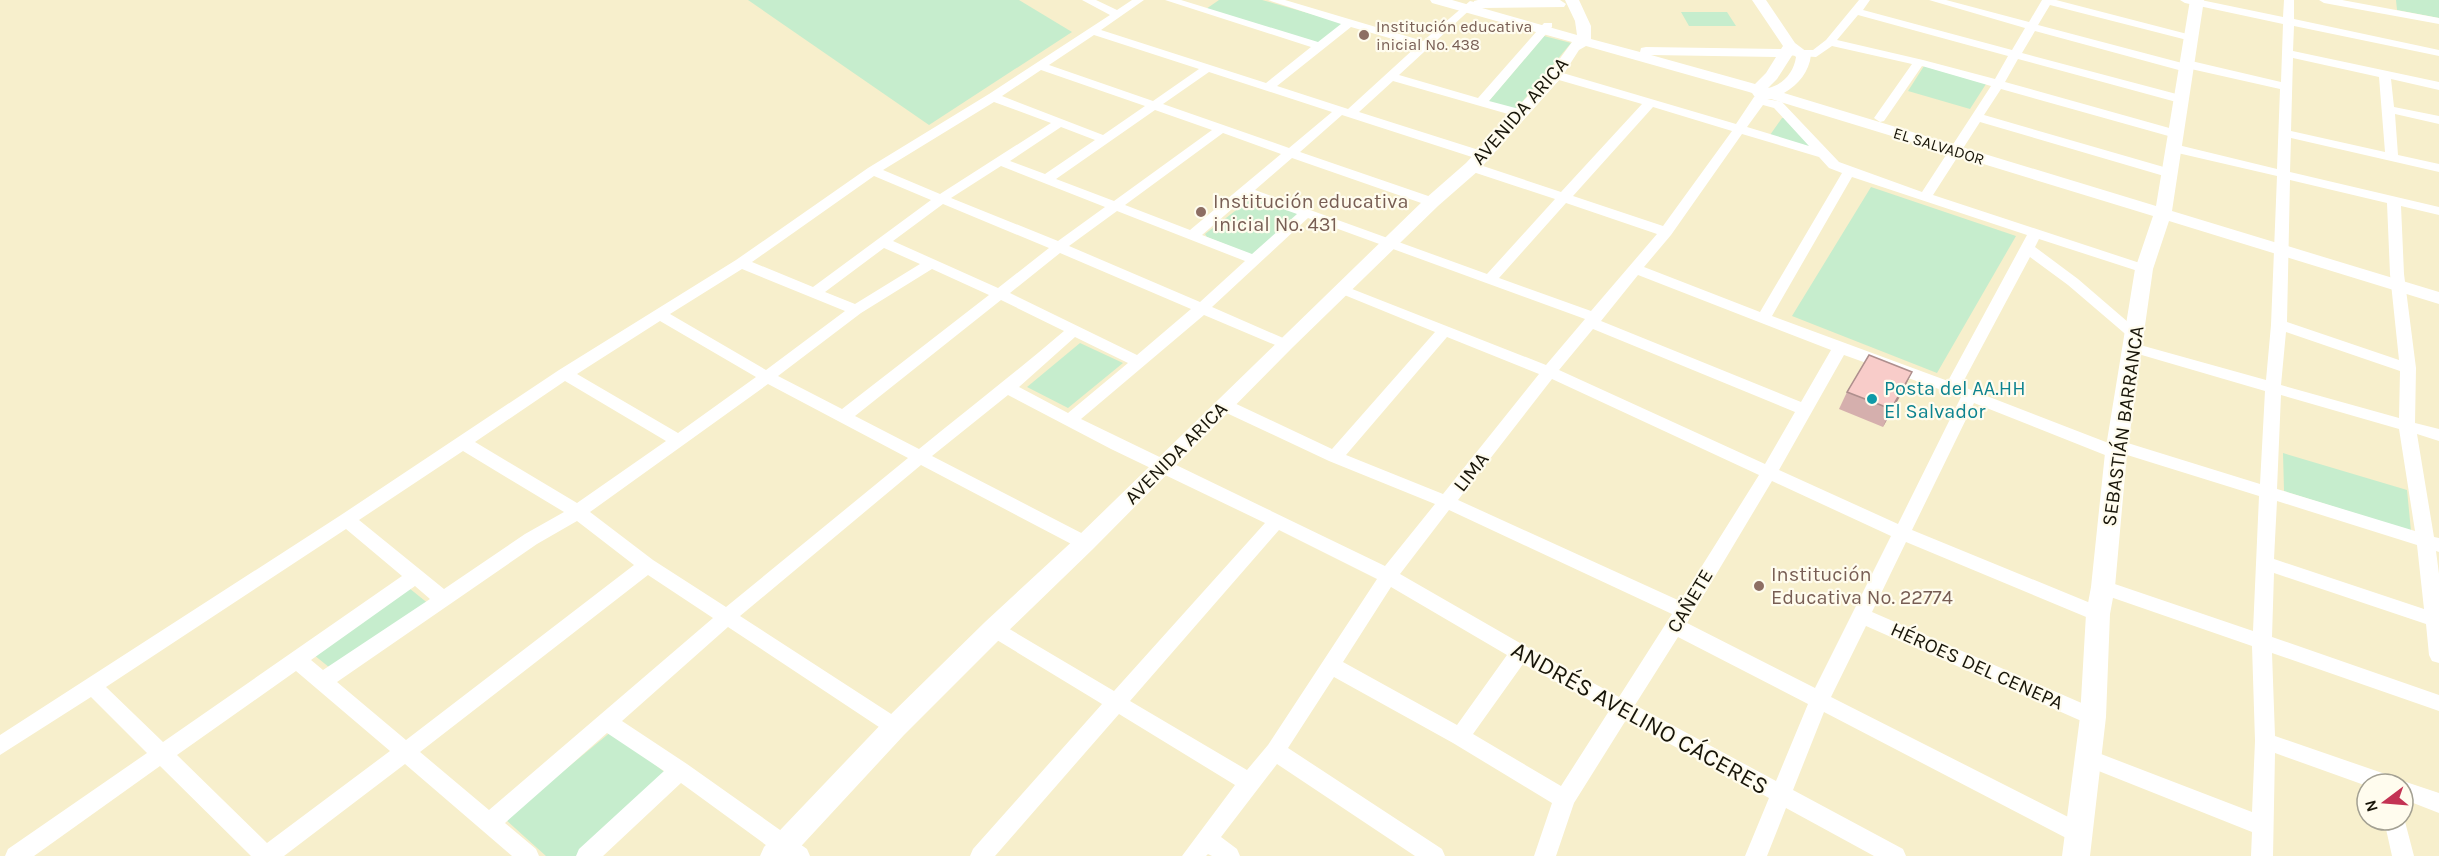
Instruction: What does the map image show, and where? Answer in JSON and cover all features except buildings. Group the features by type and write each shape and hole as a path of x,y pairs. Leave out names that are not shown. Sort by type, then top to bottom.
{"street":[{"path":"1087,0 1118,14"},
{"path":"0,746 347,520 565,374 741,263 873,171 993,97 1139,0"},
{"path":"1170,0 1320,46"},
{"path":"1273,0 1426,45"},
{"name":"EL SALVADOR","path":"1437,0 1464,4 1958,147 2398,280 2439,287"},
{"path":"1759,0 1786,50"},
{"path":"1646,51 1786,50 1804,55 1816,54 1830,42 1865,0"},
{"path":"1934,0 1958,3 2031,26 2186,66 2286,87"},
{"path":"1926,196 1978,117 2047,0 2191,38"},
{"path":"2262,856 2265,741 2262,641 2273,390 2279,325 2289,0"},
{"path":"2324,0 2386,6 2439,21"},
{"path":"2193,1 2439,52"},
{"name":"SEBASTIÁN BARRANCA","path":"2077,844 2093,717 2098,614 2117,450 2144,269 2163,209 2175,141 2191,38 2193,1"},
{"path":"1192,236 1291,153 1392,77 1464,4 1563,2"},
{"name":"AVENIDA ARICA","path":"786,853 895,727 1085,543 1285,344 1476,161 1556,75 1576,38 1563,2"},
{"path":"1855,11 2180,99"},
{"path":"1268,87 1350,22"},
{"path":"1481,102 1546,28"},
{"path":"1092,31 1346,112 1563,197 1666,232"},
{"name":"EL SALVADOR","path":"1576,38 1646,51 1766,92 1880,118 1958,147"},
{"path":"1830,42 1919,62 1998,84 2175,141 2284,173 2439,211"},
{"path":"1766,92 1786,50"},
{"path":"2289,54 2439,86"},
{"path":"1766,92 1798,71 1804,63 1804,55"},
{"path":"1880,118 1919,62"},
{"path":"1041,66 1432,202"},
{"path":"1047,179 1208,68"},
{"path":"1556,75 1823,154"},
{"path":"2385,75 2392,157"},
{"path":"1392,77 1519,113"},
{"path":"1766,92 1834,165 1849,172 2144,269"},
{"name":"LIMA","path":"1200,848 1275,751 1388,576 1549,372 1666,232 1766,92"},
{"path":"993,97 1106,140"},
{"path":"1489,280 1650,103"},
{"path":"2388,109 2439,120"},
{"path":"1978,117 2169,173"},
{"path":"813,294 941,199 1002,162 1061,122"},
{"path":"844,416 998,293 1222,128"},
{"path":"2285,133 2439,168"},
{"path":"1002,162 1254,261"},
{"path":"873,171 1059,247 1285,344"},
{"path":"1764,318 1849,172"},
{"path":"1246,191 1593,320 1805,410"},
{"path":"2394,200 2398,280 2408,368 2407,426 2432,543 2433,619 2439,655"},
{"path":"1070,420 1201,309 1306,213"},
{"path":"1756,856 1819,701 1901,532 1961,392 2035,233"},
{"path":"883,242 998,293 1137,361"},
{"path":"2027,248 2073,282 2134,342 2273,390 2439,435"},
{"path":"741,263 856,310"},
{"path":"323,681 531,539 578,512 679,441 856,310 931,263"},
{"path":"1635,269 1840,348 2117,450 2432,543"},
{"name":"EL SALVADOR","path":"2398,280 2439,298"},
{"path":"1342,289 1549,372 1901,532 2098,614"},
{"path":"659,314 767,377 1085,543"},
{"path":"2279,325 2408,368"},
{"path":"491,822 727,618 920,457 1008,388 1074,330"},
{"path":"1335,457 1445,330"},
{"name":"CAÑETE","path":"1545,856 1564,799 1770,471 1840,348"},
{"path":"565,374 679,441"},
{"name":"ANDRÉS AVELINO CÁCERES","path":"1008,388 1388,576 1520,653 1895,856"},
{"path":"1224,405 1335,457 1447,502 1679,619 1819,701 2077,844"},
{"path":"463,443 578,512 647,565 895,727"},
{"path":"347,520 443,599"},
{"path":"981,856 1276,522"},
{"path":"2265,563 2433,619"},
{"path":"92,686 266,856 647,565"},
{"path":"16,856 416,576"},
{"path":"2103,586 2439,703"},
{"name":"HÉROES DEL CENEPA","path":"1860,615 2093,717"},
{"path":"994,629 1250,783"},
{"path":"1460,737 1520,653"},
{"path":"296,659 491,822 528,856"},
{"path":"1332,666 1460,737 1564,799"},
{"path":"607,722 680,770 786,853"},
{"path":"2265,741 2355,773"},
{"path":"1275,751 1434,856"},
{"path":"2088,758 2263,826"},
{"path":"587,856 680,770"},
{"path":"2415,794 2439,803"},
{"path":"2398,832 2403,856"},
{"path":"1200,848 1229,856"}],"green space":[{"path":"748,0 1019,0 1072,32 929,125"},
{"path":"1219,0 1262,0 1343,23 1319,43 1206,9"},
{"path":"2396,0 2439,0 2439,18 2397,10"},
{"path":"1681,12 1727,12 1736,26 1689,26"},
{"path":"1544,36 1571,43 1516,109 1488,102"},
{"path":"1924,66 1986,84 1970,109 1908,91"},
{"path":"1782,118 1788,118 1810,147 1770,135"},
{"path":"1871,187 2016,236 1937,373 1792,316"},
{"path":"1252,198 1299,214 1252,255 1207,237 1205,234"},
{"path":"1080,343 1123,363 1068,408 1027,387"},
{"path":"2283,453 2407,490 2411,531 2284,491"},
{"path":"409,588 435,609 340,676 314,655"},
{"path":"612,731 667,774 576,856 546,856 505,819"}],"place":[{"name":"Institución educativa inicial No. 438","path":"1364,35"},
{"name":"Institución educativa inicial No. 431","path":"1201,212"},
{"name":"Posta del AA.HH El Salvador","path":"1872,399"},
{"name":"Institución Educativa No. 22774","path":"1759,586"}]}
